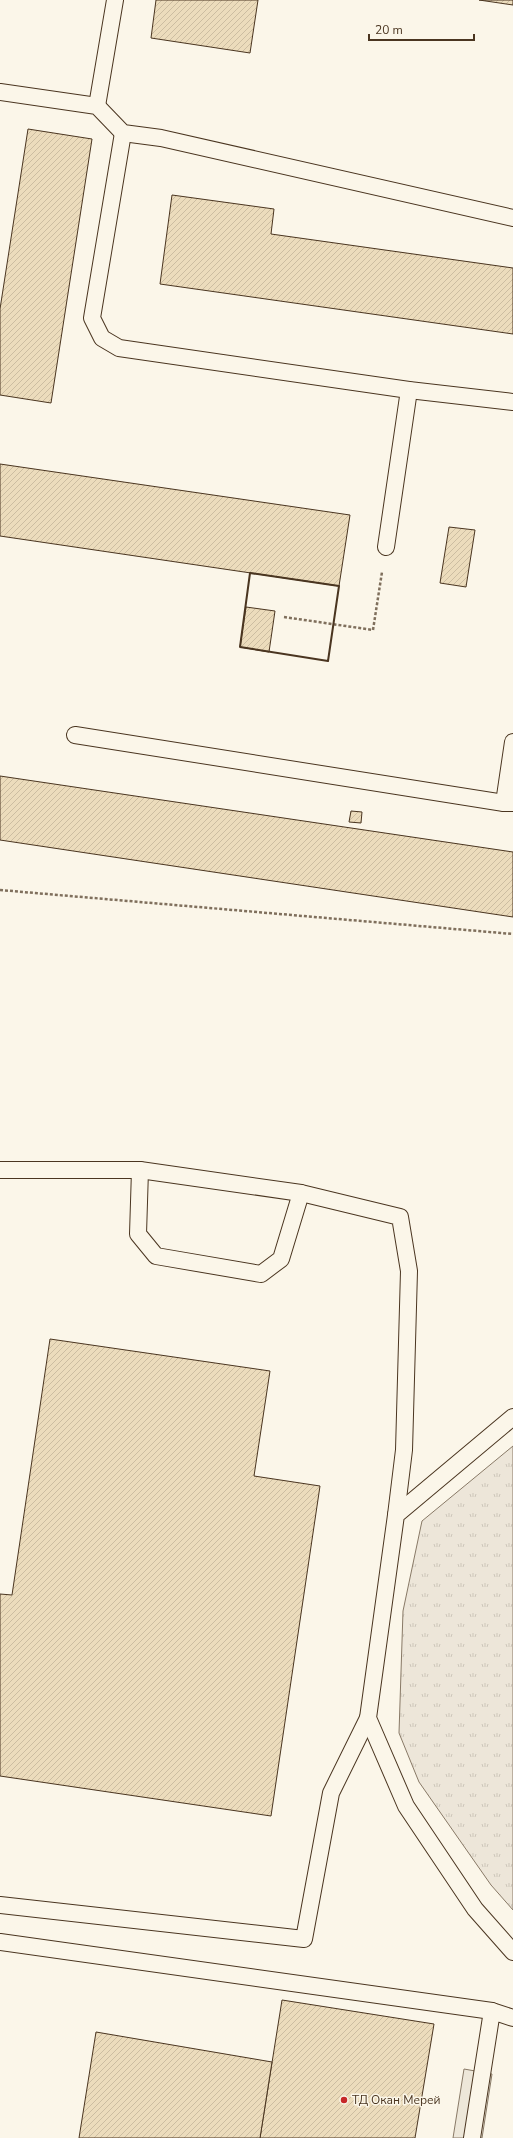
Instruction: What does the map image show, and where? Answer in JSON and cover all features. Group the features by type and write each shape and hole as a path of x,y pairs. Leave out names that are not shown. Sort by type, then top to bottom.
{"lane":[{"path":"97,106 115,0"},
{"path":"0,92 97,106 123,134 161,138 513,218"},
{"path":"123,134 92,318 102,338 119,348 409,390 513,402"},
{"path":"386,547 409,390"},
{"path":"75,735 508,803 513,742"},
{"path":"0,1170 140,1170 301,1193 400,1217 409,1271 404,1450 368,1718 332,1793 304,1940 0,1905"},
{"path":"140,1170 138,1234 156,1256 261,1274 281,1259 301,1193"},
{"path":"396,1515 513,1417"},
{"path":"368,1718 406,1806 475,1909 513,1952"},
{"path":"0,1942 492,2011 513,2018"},
{"path":"472,2138 492,2011"}],"path":[{"path":"284,617 373,630 386,547"},
{"path":"0,890 513,934"}],"green space":[{"path":"513,1446 513,1910 491,1885 419,1782 399,1733 403,1611 422,1521"}],"shaded area":[{"path":"464,2069 492,2074 482,2138 453,2138"}],"building":[{"path":"156,0 258,0 250,53 151,38"},
{"path":"479,0 513,0 513,5"},
{"path":"28,129 92,139 51,403 0,395 0,309"},
{"path":"172,195 274,209 271,234 513,268 513,334 160,284"},
{"path":"0,464 350,515 339,586 0,536"},
{"path":"449,527 475,530 466,587 440,583"},
{"path":"246,607 275,611 269,652 240,647"},
{"path":"0,776 513,852 513,917 0,840"},
{"path":"351,811 362,812 361,823 349,822"},
{"path":"50,1339 270,1371 254,1476 320,1486 271,1816 0,1776 0,1594 12,1595"},
{"name":"ТД Окан Мерей","path":"282,2000 434,2024 415,2138 260,2138"},
{"path":"96,2032 272,2062 260,2138 79,2138"}],"wall":[{"path":"250,573 339,586 328,661 240,647 250,573"}],"place":[{"name":"ТД Окан Мерей","path":"344,2100"}]}
